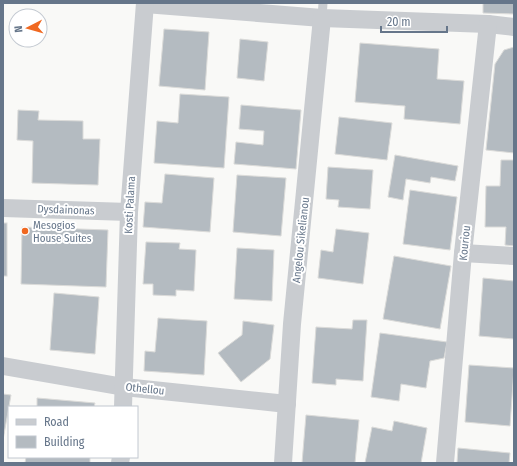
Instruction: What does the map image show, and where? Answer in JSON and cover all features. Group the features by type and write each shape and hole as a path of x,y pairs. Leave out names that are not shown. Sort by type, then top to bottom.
{"street":[{"path":"145,4 323,10 514,27"},
{"name":"Kosti Palama","path":"123,406 129,212 145,4"},
{"name":"Angelou Sikelianou","path":"283,463 293,316 323,10"},
{"name":"Kouriou","path":"445,463 463,253 488,24"},
{"name":"Dysdainonas","path":"3,208 129,212"},
{"path":"463,253 514,256"},
{"name":"Othellou","path":"3,366 124,387 287,404"}],"building":[{"path":"483,3 514,3 514,14 483,13"},
{"path":"164,29 209,32 205,90 159,86"},
{"path":"240,39 268,42 264,81 237,78"},
{"path":"360,43 439,49 437,79 464,81 460,124 404,119 405,106 355,102"},
{"path":"514,47 514,153 486,150 495,64 504,50"},
{"path":"180,94 229,97 224,168 154,163 157,121 178,123"},
{"path":"241,105 301,110 296,169 234,164 236,142 263,145 264,131 239,129"},
{"path":"18,110 39,111 38,120 83,121 83,139 100,139 98,185 32,183 33,141 17,140"},
{"path":"339,117 392,123 387,160 335,154"},
{"path":"395,155 458,166 455,181 431,177 430,183 406,179 403,200 388,197"},
{"path":"501,160 514,160 514,246 505,245 506,227 485,227 486,186 500,186"},
{"path":"328,167 373,170 370,209 338,207 339,200 326,199"},
{"path":"165,174 214,178 210,232 143,227 145,202 162,203"},
{"path":"237,175 286,178 281,236 233,232"},
{"path":"410,190 457,197 450,250 403,244"},
{"path":"3,223 7,223 7,276 3,276"},
{"path":"22,227 108,230 106,287 21,284"},
{"path":"336,229 369,233 363,284 318,278 321,250 333,252"},
{"path":"146,242 180,243 179,249 196,250 194,291 176,290 176,296 153,295 153,284 143,284"},
{"path":"237,248 274,250 272,301 234,299"},
{"path":"394,256 451,266 440,329 383,319"},
{"path":"483,278 514,281 514,339 479,336"},
{"path":"54,293 99,297 95,354 50,350"},
{"path":"158,318 207,321 204,375 144,371 145,351 155,352"},
{"path":"353,320 367,320 363,381 336,379 336,385 312,383 316,327 352,329"},
{"path":"243,321 274,325 270,359 241,382 218,353 242,335"},
{"path":"380,333 447,342 444,358 430,361 426,388 401,384 399,401 371,397"},
{"path":"469,365 514,368 510,426 465,422"},
{"path":"3,394 11,395 3,440"},
{"path":"37,398 95,403 94,406 37,406"},
{"path":"306,415 359,420 355,463 302,463"},
{"path":"394,421 427,428 421,463 365,463 372,427 392,431"},
{"path":"458,448 510,453 509,463 457,463"},
{"path":"26,458 90,458 90,463 25,463"}],"place":[{"name":"Mesogios House Suites","path":"25,231"}]}
